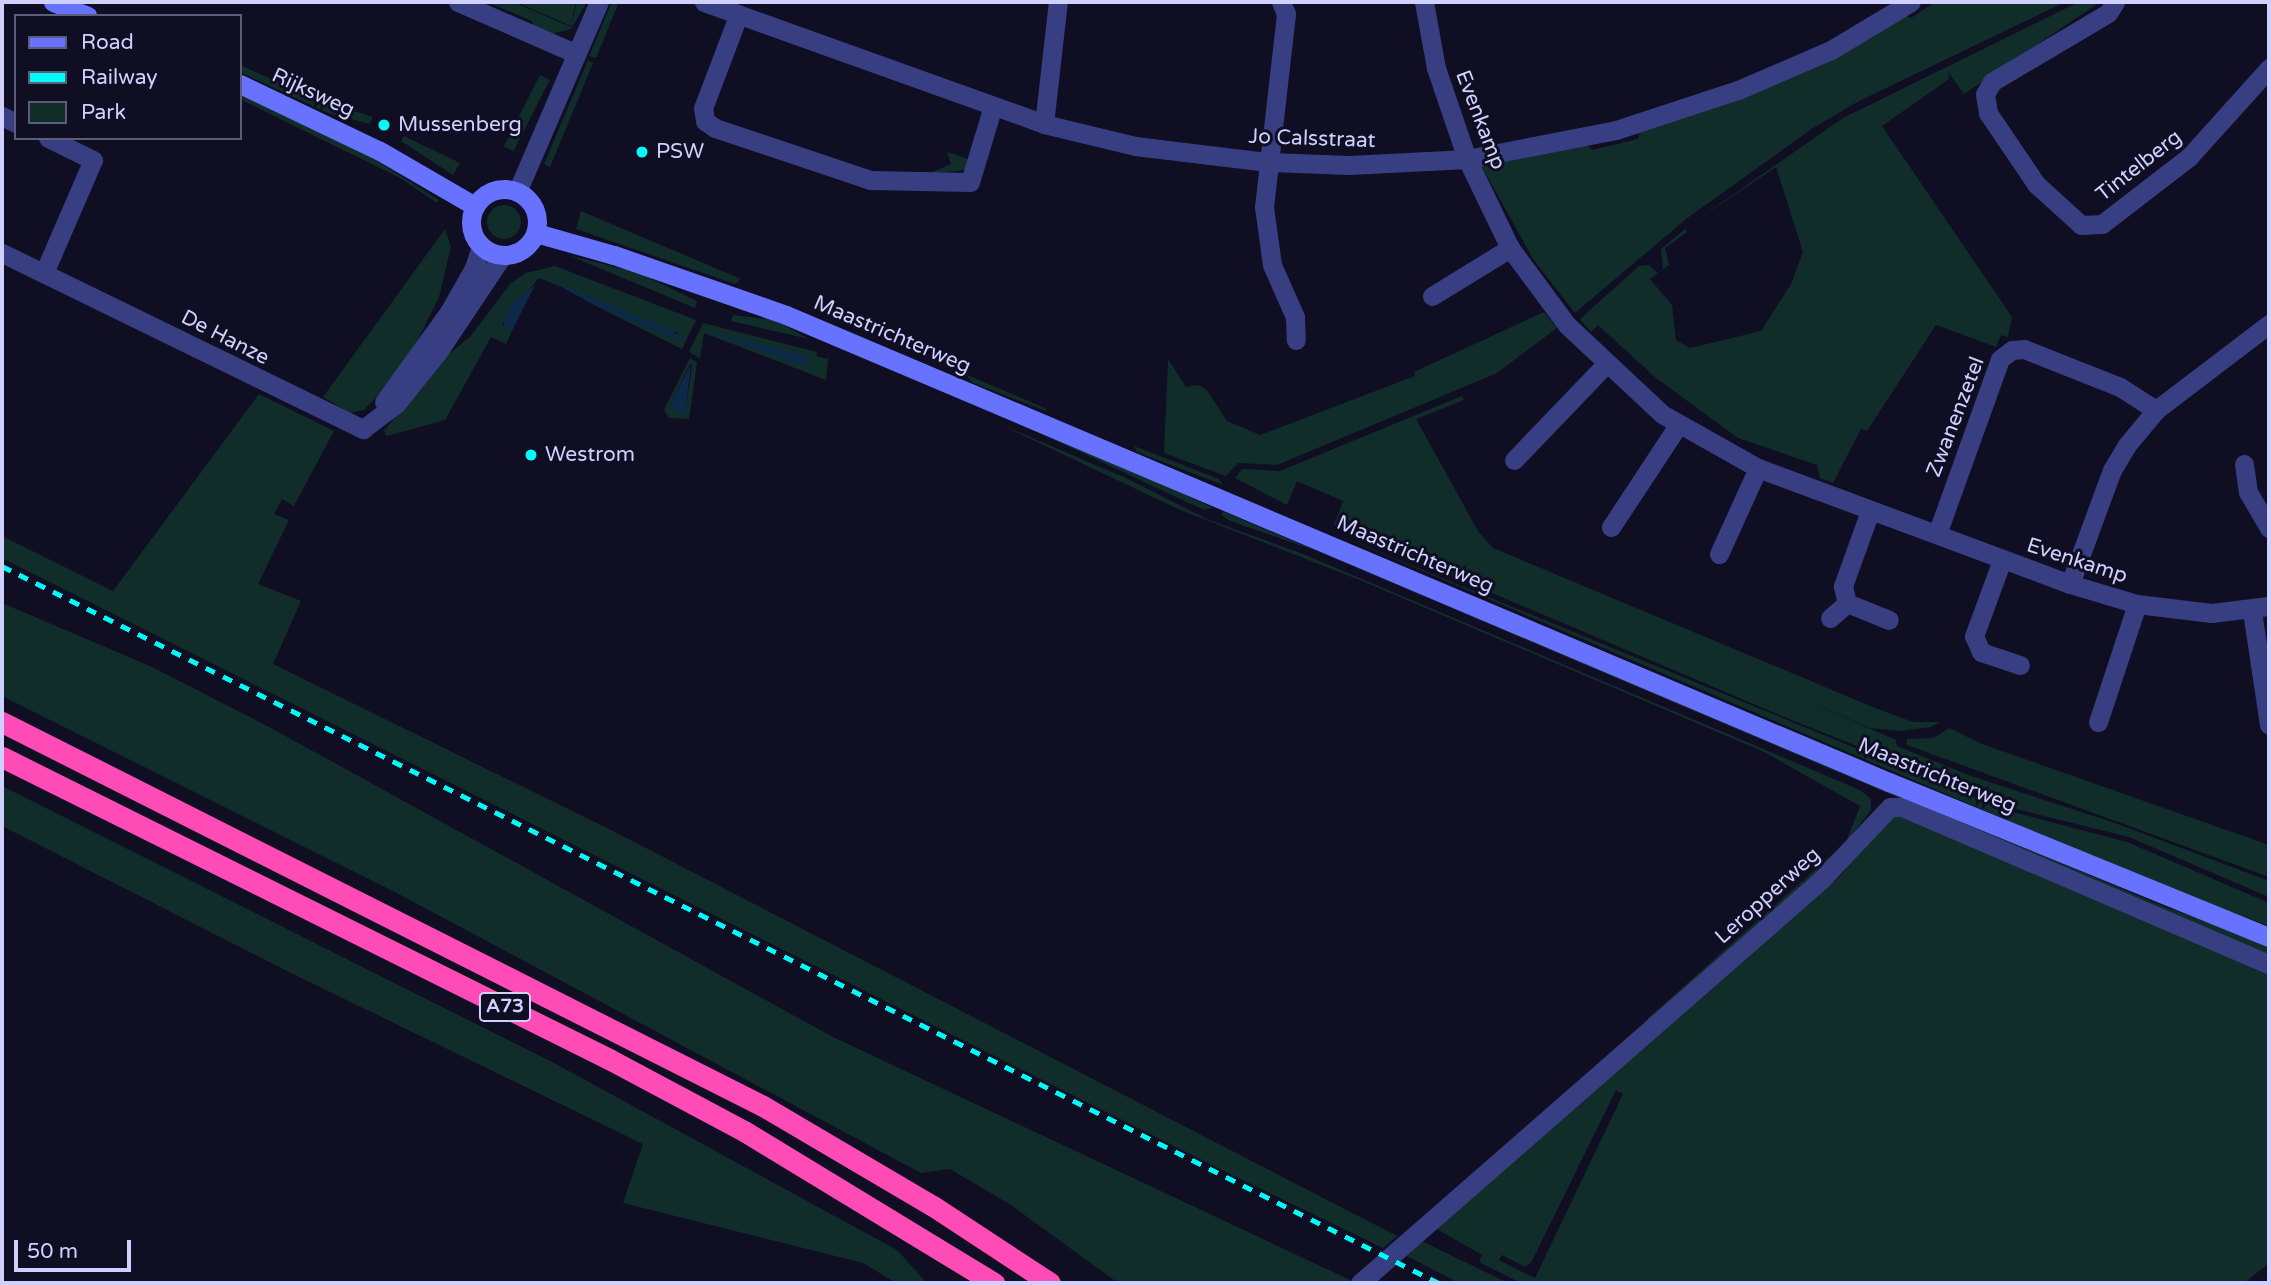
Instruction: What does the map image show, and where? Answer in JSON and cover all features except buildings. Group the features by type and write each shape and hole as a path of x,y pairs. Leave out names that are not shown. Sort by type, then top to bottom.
{"highway":[{"name":"A73","path":"2,722 763,1106 933,1206 1050,1283"},
{"name":"A73","path":"2,757 609,1059 744,1131 994,1283"}],"main road":[{"path":"53,2 82,14"},
{"name":"Rijksweg","path":"242,85 380,151 475,206"},
{"path":"493,191 517,192 535,211 536,233 520,252 502,256 481,246 471,228 475,206 493,191"},
{"name":"Maastrichterweg","path":"536,233 614,255 786,315 1889,782 2269,937"}],"street":[{"path":"457,2 575,53"},
{"path":"517,192 598,2"},
{"name":"Jo Calsstraat","path":"704,2 1045,124 1135,146 1268,162 1385,165 1467,159 1616,130 1738,90 1831,50 1911,2"},
{"path":"1045,124 1058,2"},
{"path":"1281,2 1286,14 1268,162 1266,233 1272,265 1295,317 1296,340"},
{"name":"Evenkamp","path":"1424,2 1436,68 1467,159 1510,248 1567,325 1605,365 1679,424 1758,468 2070,584 2137,604 2211,613 2261,609"},
{"name":"Tintelberg","path":"2115,2 2108,13 1992,82 1985,94 1988,113 2036,184 2081,225 2102,223 2189,157 2269,68"},
{"path":"738,16 703,108 705,121 715,128 870,180 970,182 993,106"},
{"path":"44,273 93,160 52,140"},
{"path":"383,410 385,397 454,303 481,246"},
{"path":"1432,296 1510,248"},
{"name":"De Hanze","path":"2,253 345,424 367,428 383,410 396,404 452,334 502,256"},
{"path":"2070,584 2112,470 2156,410 2269,324"},
{"name":"Zwanenzetel","path":"1937,534 2000,359 2012,350 2024,349 2120,387 2156,410"},
{"path":"1514,460 1605,365"},
{"path":"1611,527 1679,424"},
{"path":"2244,464 2248,492 2269,528"},
{"path":"1719,554 1758,468"},
{"path":"1847,603 1843,586 1870,511"},
{"name":"Evenkamp","path":"2002,560 1974,636 1981,652 2020,664"},
{"path":"1830,618 1847,603"},
{"path":"1847,603 1889,620"},
{"name":"Evenkamp","path":"2098,722 2137,604"},
{"path":"2261,609 2269,725"},
{"name":"Leropperweg","path":"1360,1283 1821,880 1890,807 1902,807 2269,964"}],"green space":[{"path":"487,2 513,2 571,27 577,2 587,2 571,29 548,35 534,29 532,21"},
{"path":"516,2 576,2 571,26"},
{"path":"612,2 619,2 596,58 589,56"},
{"path":"1935,2 2065,2 1859,101 1813,128 1686,219 1575,313 1533,259 1481,165 1586,144 1592,150 1638,139 1640,130 1903,15 1911,18"},
{"path":"2079,2 2100,2 1964,94 1948,72 1949,79 1882,126 2012,317 2008,337 2001,335 1996,347 1936,325 1867,431 1861,429 1833,483 1820,478 1817,465 1738,438 1656,378 1598,325 1591,332 1580,319 1639,266 1649,265 1657,273 1663,269 1661,249 1685,229 1687,232 1665,248 1669,265 1650,279 1672,305 1676,340 1690,348 1761,331 1791,284 1803,252 1776,167 1688,226 1843,118"},
{"path":"588,60 593,63 550,167 544,164"},
{"path":"242,66 314,98 373,117 370,124 328,113 242,73"},
{"path":"540,75 550,80 513,151 504,146"},
{"path":"242,93 355,147 439,200 437,203 400,178 242,100"},
{"path":"404,136 460,163 453,175 401,141"},
{"path":"947,152 971,160 965,170 928,174 951,164"},
{"path":"504,205 516,210 521,222 516,234 504,239 492,234 487,222 492,210"},
{"path":"581,211 741,279 735,284 576,229"},
{"path":"445,229 451,247 439,297 413,350 387,386 364,410 350,413 323,397"},
{"path":"568,255 639,273 697,301 695,308"},
{"path":"555,266 696,320 682,349 596,306 680,335 677,333 539,278 505,317 503,325 512,331 506,344 491,337 445,420 387,436 384,431 446,356 470,337 510,284 526,273"},
{"path":"1544,312 1557,328 1497,373 1277,465 1238,463 1226,476 1164,453 1168,359 1186,387 1198,385 1207,390 1227,421 1260,435 1415,376 1414,372"},
{"path":"733,315 775,320 809,339 731,321"},
{"path":"703,323 817,352 816,356 827,359 829,352 826,380 704,333 700,358 689,352"},
{"path":"690,358 697,362 689,419 669,418 664,410","holes":["690,364 692,366 685,413 669,407"]},
{"path":"965,374 1047,409 1046,411 973,383"},
{"path":"259,394 334,431 294,506 282,499 274,514 289,520 258,584 301,601 273,664 611,830 1397,1236 1383,1248 1226,1172 2,558 2,536 113,591"},
{"path":"1462,396 1464,400 1416,419 1478,531 1493,548 1875,708 1913,722 1940,722 1931,727 1900,731 1870,728 1782,690 1896,740 1897,746 1971,776 2115,823 2269,881 2269,897 2129,837 2016,809 1784,717 1339,528 1334,525 1343,501 1297,481 1287,505 1235,478 1242,469 1280,471"},
{"path":"1004,416 1125,467 1213,508 1204,510"},
{"path":"997,423 1126,478 1207,519 1303,554 1860,790 1871,799 1871,810 1832,861 1653,1020 1647,1019 1846,842 1860,806 1762,751 1362,581 1178,509"},
{"path":"1134,446 1219,479 1223,485 1137,452"},
{"path":"1224,512 2163,906 2269,945 2269,955 1319,552 1228,520 1221,514"},
{"path":"1338,535 2006,810 2127,842 2269,903 2269,926 2162,886"},
{"path":"2,603 150,666 271,728 831,1036 1350,1280 1347,1283 1118,1283 1011,1205 950,1169 921,1173 395,892 2,696"},
{"path":"1949,728 1982,744 2269,845 2269,877 1907,745 1907,739 1934,738"},
{"path":"2,786 554,1063 897,1250 927,1283 896,1283 863,1263 623,1203 643,1144 293,974 2,826"},
{"path":"1899,815 2269,971 2269,1263 2244,1283 1521,1283 1479,1262 1482,1255 1435,1228 1839,877 1888,820","holes":["1616,1090 1623,1094 1535,1278 1499,1260 1502,1255 1525,1267 1531,1263"]},
{"path":"1423,1242 1508,1283 1459,1283 1401,1253"}],"water":[{"path":"549,280 673,331 681,341 596,306"},
{"path":"535,285 512,331 505,327 503,320 515,300"},
{"path":"702,330 807,356 806,365 799,364"},
{"path":"691,364 685,414 682,415 669,407"}],"railway":[{"path":"2,566 1439,1283"}],"place":[{"name":"Mussenberg","path":"384,125"},
{"name":"PSW","path":"642,152"},
{"name":"Westrom","path":"531,455"}]}
